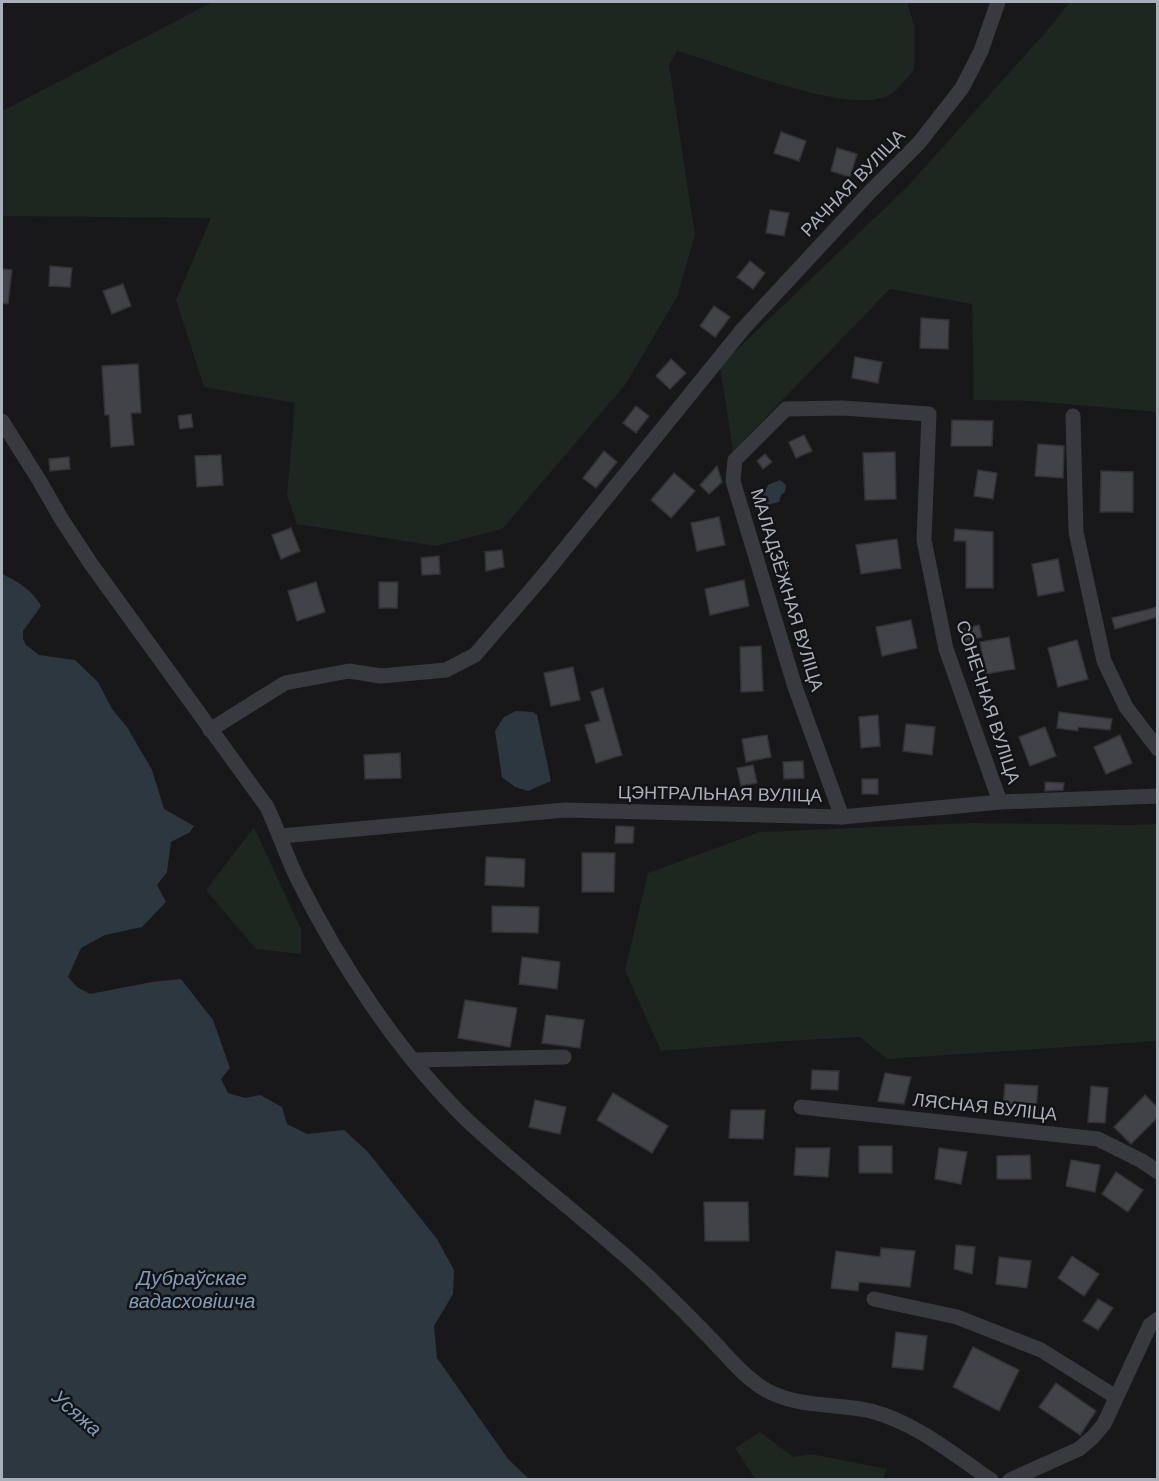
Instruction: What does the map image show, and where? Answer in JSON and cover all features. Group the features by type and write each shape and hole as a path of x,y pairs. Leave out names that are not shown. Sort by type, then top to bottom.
{"street":[{"name":"РАЧНАЯ ВУЛІЦА","path":"210,730 285,683 349,671 381,676 446,670 475,655 543,576 743,329 869,193 919,143 962,88 981,51 998,2"},
{"name":"СОНЕЧНАЯ ВУЛІЦА","path":"843,408 929,414 924,540 946,649 1000,802"},
{"name":"МАЛАДЗЁЖНАЯ ВУЛІЦА","path":"842,817 795,687 733,481 735,460 786,409 843,408"},
{"path":"1073,416 1076,532 1104,661 1126,707 1158,749"},
{"path":"2,421 85,556 267,807 296,875 323,928 376,1010 413,1060 468,1120 650,1278 743,1372 764,1389 785,1399 868,1411 889,1417 927,1436 991,1479"},
{"name":"ЦЭНТРАЛЬНАЯ ВУЛІЦА","path":"281,836 566,810 842,817 1000,802 1158,796"},
{"path":"413,1060 564,1057"},
{"name":"ЛЯСНАЯ ВУЛІЦА","path":"801,1107 1098,1139 1142,1161 1158,1172"},
{"path":"874,1299 957,1317 1041,1350 1116,1397"},
{"path":"1010,1479 1079,1449 1104,1424 1150,1325 1158,1319"}],"shaded area":[{"path":"213,2 907,2 914,25 914,70 898,88 887,96 868,100 843,99 784,86 677,51 669,65 695,235 677,297 625,385 502,529 436,546 297,524 287,496 295,403 204,387 176,300 211,218 2,216 2,111"},
{"path":"1070,2 1157,2 1157,412 1031,401 974,400 972,304 890,289 733,451 720,366 908,186"},
{"path":"969,823 1157,824 1157,1041 887,1059 860,1037 661,1051 625,970 648,873 760,832"},
{"path":"254,827 301,929 301,954 256,949 206,890"},
{"path":"760,1432 793,1457 811,1454 887,1469 883,1479 755,1479 735,1448"}],"water":[{"path":"780,480 786,485 785,492 781,495 779,502 767,505 763,495 768,485"},
{"name":"Дубраўскае вадасховішча","path":"2,574 24,587 41,606 23,631 26,645 39,655 75,660 98,682 112,709 127,727 152,770 164,809 194,826 190,832 171,842 167,872 157,885 166,902 142,927 105,935 81,948 68,977 77,987 90,994 181,979 213,1020 230,1068 221,1079 228,1093 245,1098 260,1095 282,1107 287,1124 307,1134 344,1130 368,1152 437,1239 454,1270 453,1294 434,1326 437,1358 508,1459 529,1479 2,1479"},
{"path":"516,711 533,712 537,715 551,781 528,791 515,787 502,777 495,731 504,717"}],"building":[{"path":"781,132 806,141 799,161 774,153"},
{"path":"837,148 857,154 850,177 831,171"},
{"path":"770,210 789,213 784,236 766,233"},
{"path":"750,261 765,273 753,289 737,277"},
{"path":"50,266 72,268 70,287 49,286"},
{"path":"2,269 12,270 8,304 2,303"},
{"path":"123,284 131,306 112,314 103,291"},
{"path":"714,306 730,317 715,337 700,326"},
{"path":"921,318 949,320 948,349 920,348"},
{"path":"855,357 882,362 878,383 852,378"},
{"path":"671,359 686,373 670,389 656,376"},
{"path":"138,364 141,413 131,413 134,445 111,447 109,415 105,415 102,366"},
{"path":"636,406 649,416 636,433 623,423"},
{"path":"191,414 193,427 180,429 178,416"},
{"path":"952,420 993,421 992,446 951,446"},
{"path":"804,435 812,451 796,458 789,442"},
{"path":"1038,444 1064,446 1063,478 1035,476"},
{"path":"604,451 617,462 596,488 583,478"},
{"path":"895,452 896,499 865,500 863,453"},
{"path":"765,454 772,462 763,469 757,461"},
{"path":"221,455 223,485 197,487 195,456"},
{"path":"69,457 70,469 50,471 49,459"},
{"path":"717,466 722,482 709,494 700,485"},
{"path":"978,470 997,473 993,499 974,496"},
{"path":"1101,471 1133,472 1133,512 1100,512"},
{"path":"674,473 695,491 671,518 651,500"},
{"path":"719,517 725,545 697,551 691,523"},
{"path":"291,528 300,551 281,559 272,535"},
{"path":"955,529 993,532 993,588 966,588 966,541 954,541"},
{"path":"897,539 901,568 861,574 856,545"},
{"path":"502,550 504,567 486,571 485,552"},
{"path":"439,556 440,574 422,575 421,558"},
{"path":"1058,559 1064,591 1038,596 1032,564"},
{"path":"744,580 749,606 710,615 705,589"},
{"path":"316,582 325,612 297,621 288,591"},
{"path":"379,582 398,582 397,608 379,608"},
{"path":"1158,607 1158,617 1115,629 1112,618"},
{"path":"911,620 917,648 882,656 876,627"},
{"path":"979,625 982,637 963,642 960,630"},
{"path":"1009,637 1015,669 986,674 980,642"},
{"path":"1077,640 1088,679 1058,687 1048,648"},
{"path":"761,646 763,691 741,692 740,647"},
{"path":"573,667 580,700 551,706 544,673"},
{"path":"603,688 622,755 596,763 585,725 600,721 591,692"},
{"path":"1059,712 1112,719 1110,730 1078,727 1078,731 1057,728"},
{"path":"878,715 880,746 861,748 859,717"},
{"path":"906,724 935,727 932,755 903,751"},
{"path":"1045,727 1056,756 1030,766 1019,737"},
{"path":"767,735 771,757 746,762 742,739"},
{"path":"1120,735 1132,763 1106,774 1094,747"},
{"path":"400,753 401,778 365,779 364,755"},
{"path":"803,761 804,778 784,779 783,762"},
{"path":"753,765 757,783 741,786 737,768"},
{"path":"862,779 878,779 878,794 862,794"},
{"path":"1045,782 1064,783 1063,790 1045,791"},
{"path":"616,826 634,827 633,843 615,843"},
{"path":"582,853 615,853 614,892 582,892"},
{"path":"486,857 525,859 524,887 485,885"},
{"path":"492,906 539,907 538,933 492,932"},
{"path":"522,957 560,962 557,989 519,984"},
{"path":"465,1000 517,1008 510,1047 458,1038"},
{"path":"546,1015 584,1020 580,1048 542,1043"},
{"path":"812,1070 839,1071 838,1090 811,1089"},
{"path":"885,1073 911,1077 904,1104 878,1101"},
{"path":"1005,1084 1038,1086 1036,1110 1003,1108"},
{"path":"1091,1086 1108,1088 1105,1123 1088,1122"},
{"path":"613,1093 668,1126 652,1153 597,1120"},
{"path":"1145,1095 1158,1108 1158,1117 1131,1144 1114,1127"},
{"path":"535,1100 566,1107 560,1134 529,1127"},
{"path":"731,1110 765,1110 763,1139 729,1138"},
{"path":"859,1146 892,1146 892,1173 859,1173"},
{"path":"796,1148 830,1148 828,1177 794,1175"},
{"path":"939,1148 967,1152 961,1184 935,1179"},
{"path":"1030,1155 1031,1179 997,1179 997,1156"},
{"path":"1071,1160 1100,1165 1095,1192 1066,1186"},
{"path":"1116,1172 1143,1190 1128,1212 1102,1194"},
{"path":"704,1202 748,1202 749,1241 705,1241"},
{"path":"956,1245 975,1247 972,1274 954,1269"},
{"path":"881,1248 915,1251 910,1287 859,1282 858,1291 831,1288 836,1251 880,1257"},
{"path":"1072,1256 1099,1274 1084,1296 1058,1278"},
{"path":"999,1257 1031,1261 1027,1288 996,1284"},
{"path":"1098,1299 1113,1308 1098,1330 1083,1321"},
{"path":"896,1332 927,1336 923,1370 892,1367"},
{"path":"973,1347 1019,1370 999,1411 953,1387"},
{"path":"1056,1383 1096,1411 1080,1435 1039,1407"}],"water label":[{"name":"Усяжа","path":"77,1413"}]}
